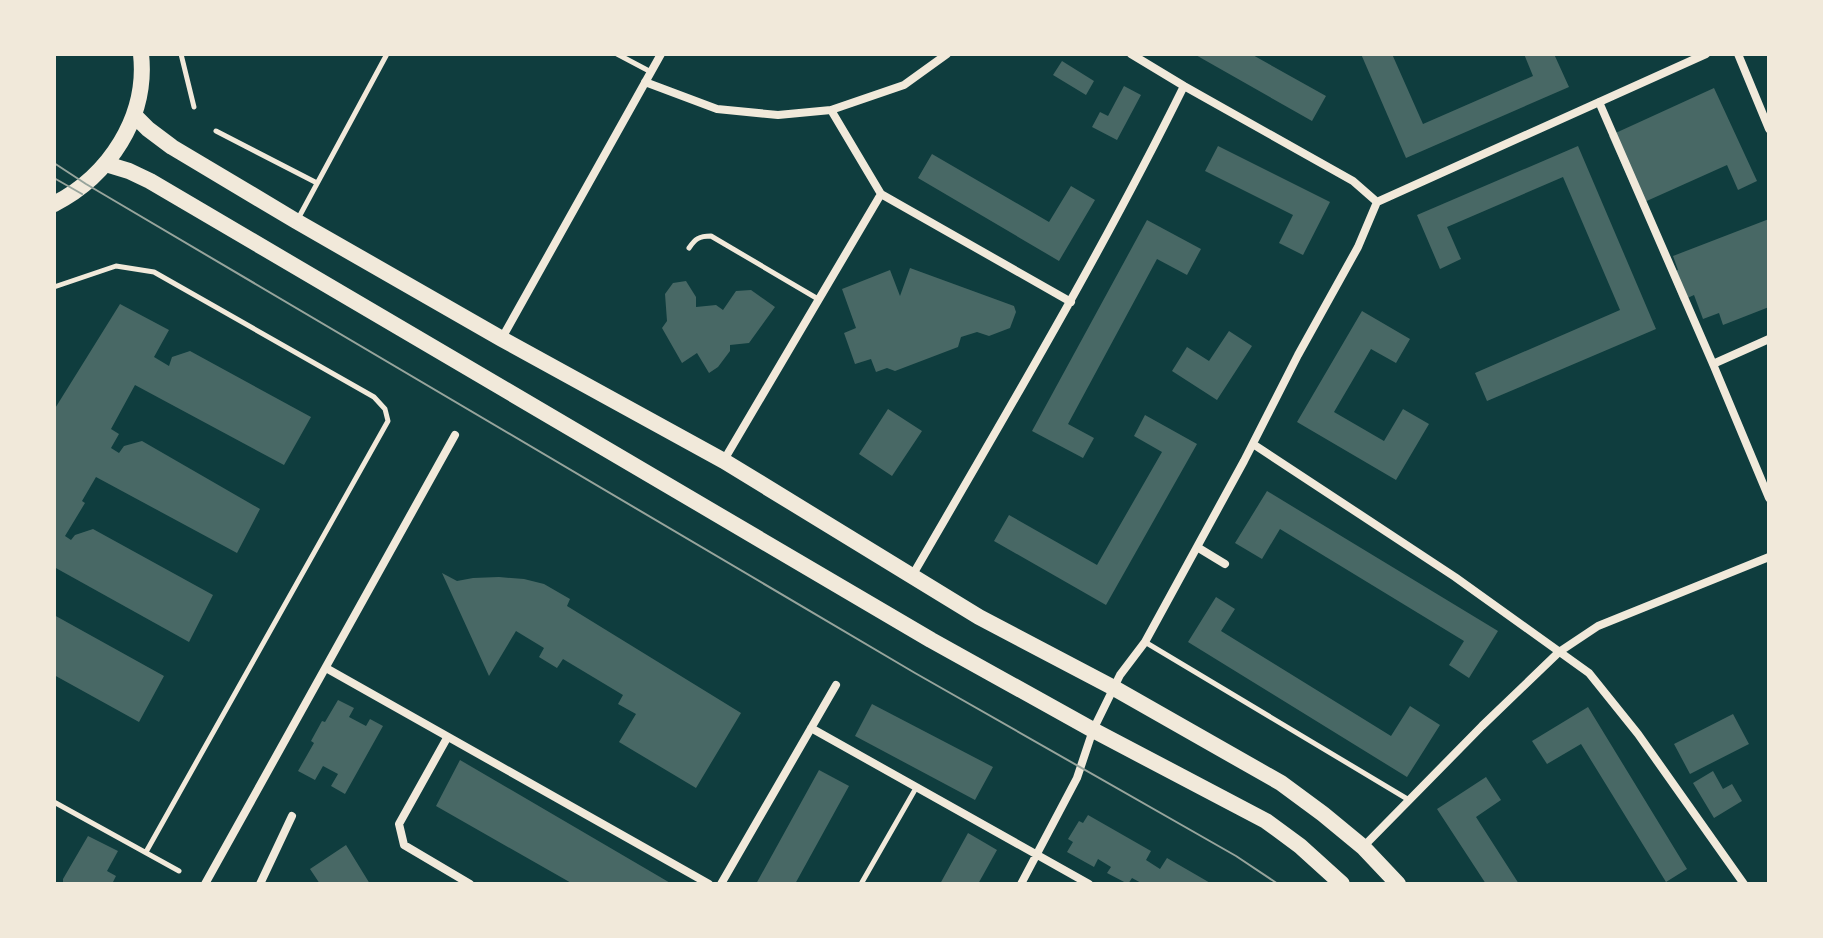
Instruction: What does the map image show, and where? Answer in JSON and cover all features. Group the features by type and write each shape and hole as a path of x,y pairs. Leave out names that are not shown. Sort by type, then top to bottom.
{"main road":[{"path":"54,204 86,184 106,164 122,141 134,115 140,91 141,54"},
{"path":"134,115 172,147 296,221 724,461 979,617 1114,688 1281,783 1363,847 1398,884"},
{"path":"106,164 150,181 931,640 1266,821 1310,854 1342,884"}],"street":[{"path":"502,339 661,54"},
{"path":"645,82 717,109 778,115 831,110 904,85 947,54"},
{"path":"1131,54 1353,181 1377,202"},
{"path":"1021,884 1077,778 1093,730 1120,675 1145,642 1253,444 1358,247 1377,202 1706,54"},
{"path":"1738,54 1769,129"},
{"path":"912,577 1071,302 1184,86"},
{"path":"1599,102 1769,498"},
{"path":"831,110 881,194 1071,302"},
{"path":"724,461 881,194"},
{"path":"1713,364 1769,339"},
{"path":"205,884 455,435"},
{"path":"1253,444 1455,577 1589,673 1638,734 1744,884"},
{"path":"1197,547 1225,564"},
{"path":"1363,847 1559,652 1598,626 1769,557"},
{"path":"326,668 709,884"},
{"path":"721,884 836,685"},
{"path":"811,728 1089,884"},
{"path":"447,738 399,824 404,845 470,884"},
{"path":"260,884 292,816"}],"lane":[{"path":"181,54 194,107"},
{"path":"296,221 387,54"},
{"path":"617,54 651,72"},
{"path":"216,131 317,183"},
{"path":"689,248 695,239 711,236 818,299"},
{"path":"54,287 116,266 154,272 374,397 385,409 388,421 146,852"},
{"path":"1145,642 1409,800"},
{"path":"861,884 917,787"},
{"path":"54,802 179,871"}],"building":[{"path":"1194,54 1251,54 1326,96 1312,121"},
{"path":"1361,54 1392,54 1423,124 1533,76 1524,54 1554,54 1569,87 1406,158"},
{"path":"1062,61 1094,81 1086,95 1053,75"},
{"path":"1124,86 1141,95 1117,140 1092,127 1100,112 1108,116"},
{"path":"1714,88 1757,181 1738,190 1727,165 1640,204 1609,136"},
{"path":"1218,146 1330,202 1303,255 1279,243 1293,215 1205,171"},
{"path":"1578,146 1656,329 1487,401 1475,373 1620,310 1563,177 1447,227 1461,259 1440,269 1417,215"},
{"path":"932,154 1049,222 1071,186 1095,200 1059,261 918,178"},
{"path":"1769,219 1769,307 1723,325 1719,313 1703,319 1694,295 1681,301 1670,273 1678,270 1673,256"},
{"path":"1147,220 1201,249 1187,275 1157,259 1068,424 1094,438 1083,458 1032,431"},
{"path":"910,268 1014,306 1016,312 1010,328 989,336 977,332 961,337 958,347 895,371 887,368 876,372 871,359 855,364 844,333 856,328 842,289 890,270 900,296"},
{"path":"686,281 696,297 696,307 716,305 723,310 736,291 751,290 775,307 749,343 730,345 730,351 718,367 709,373 697,353 682,363 662,328 667,321 665,294 673,283"},
{"path":"120,304 169,330 154,357 169,366 172,357 190,351 311,417 284,465 135,385 111,429 119,434 111,448 119,453 124,446 142,441 260,509 237,553 96,477 82,501 85,503 65,536 71,540 75,535 93,529 213,595 189,642 54,567 54,410"},
{"path":"1362,311 1410,339 1396,363 1371,349 1334,412 1384,441 1403,409 1429,424 1396,480 1297,422"},
{"path":"1229,331 1252,346 1217,400 1172,371 1187,347 1209,361"},
{"path":"888,409 922,431 892,476 859,454"},
{"path":"1145,415 1197,444 1106,605 994,541 1009,515 1097,565 1162,452 1134,436"},
{"path":"1267,491 1498,631 1469,678 1449,665 1464,641 1280,529 1262,559 1235,543"},
{"path":"442,573 457,581 499,577 544,584 570,599 567,606 741,713 696,788 619,742 636,714 618,704 623,695 563,659 557,668 539,657 544,648 516,631 489,676"},
{"path":"1216,597 1235,609 1221,631 1391,736 1410,706 1440,725 1407,777 1188,642"},
{"path":"54,615 164,676 139,722 54,675"},
{"path":"338,700 354,708 349,717 366,726 370,719 383,726 345,794 331,786 338,774 323,766 315,780 298,771 322,721 325,722"},
{"path":"872,704 993,767 975,800 855,736"},
{"path":"1588,707 1687,869 1666,882 1581,744 1547,764 1532,741"},
{"path":"1733,714 1749,744 1690,774 1674,744"},
{"path":"460,760 672,884 573,884 436,806"},
{"path":"819,770 849,786 795,884 756,884"},
{"path":"1713,771 1723,789 1732,784 1742,801 1714,818 1693,783"},
{"path":"1486,777 1501,800 1476,817 1519,884 1486,884 1437,809"},
{"path":"1088,815 1151,851 1146,860 1160,869 1167,858 1212,884 1143,884 1132,878 1128,884 1107,873 1111,867 1098,859 1094,867 1067,852 1073,842 1068,839 1079,821 1083,823"},
{"path":"968,833 997,850 978,884 940,884"},
{"path":"88,836 118,851 107,871 116,876 112,884 63,884 63,879"},
{"path":"346,845 370,884 320,884 310,869"}],"tram line":[{"path":"54,163 915,673 1236,856 1278,884"},
{"path":"54,178 82,194"}]}
